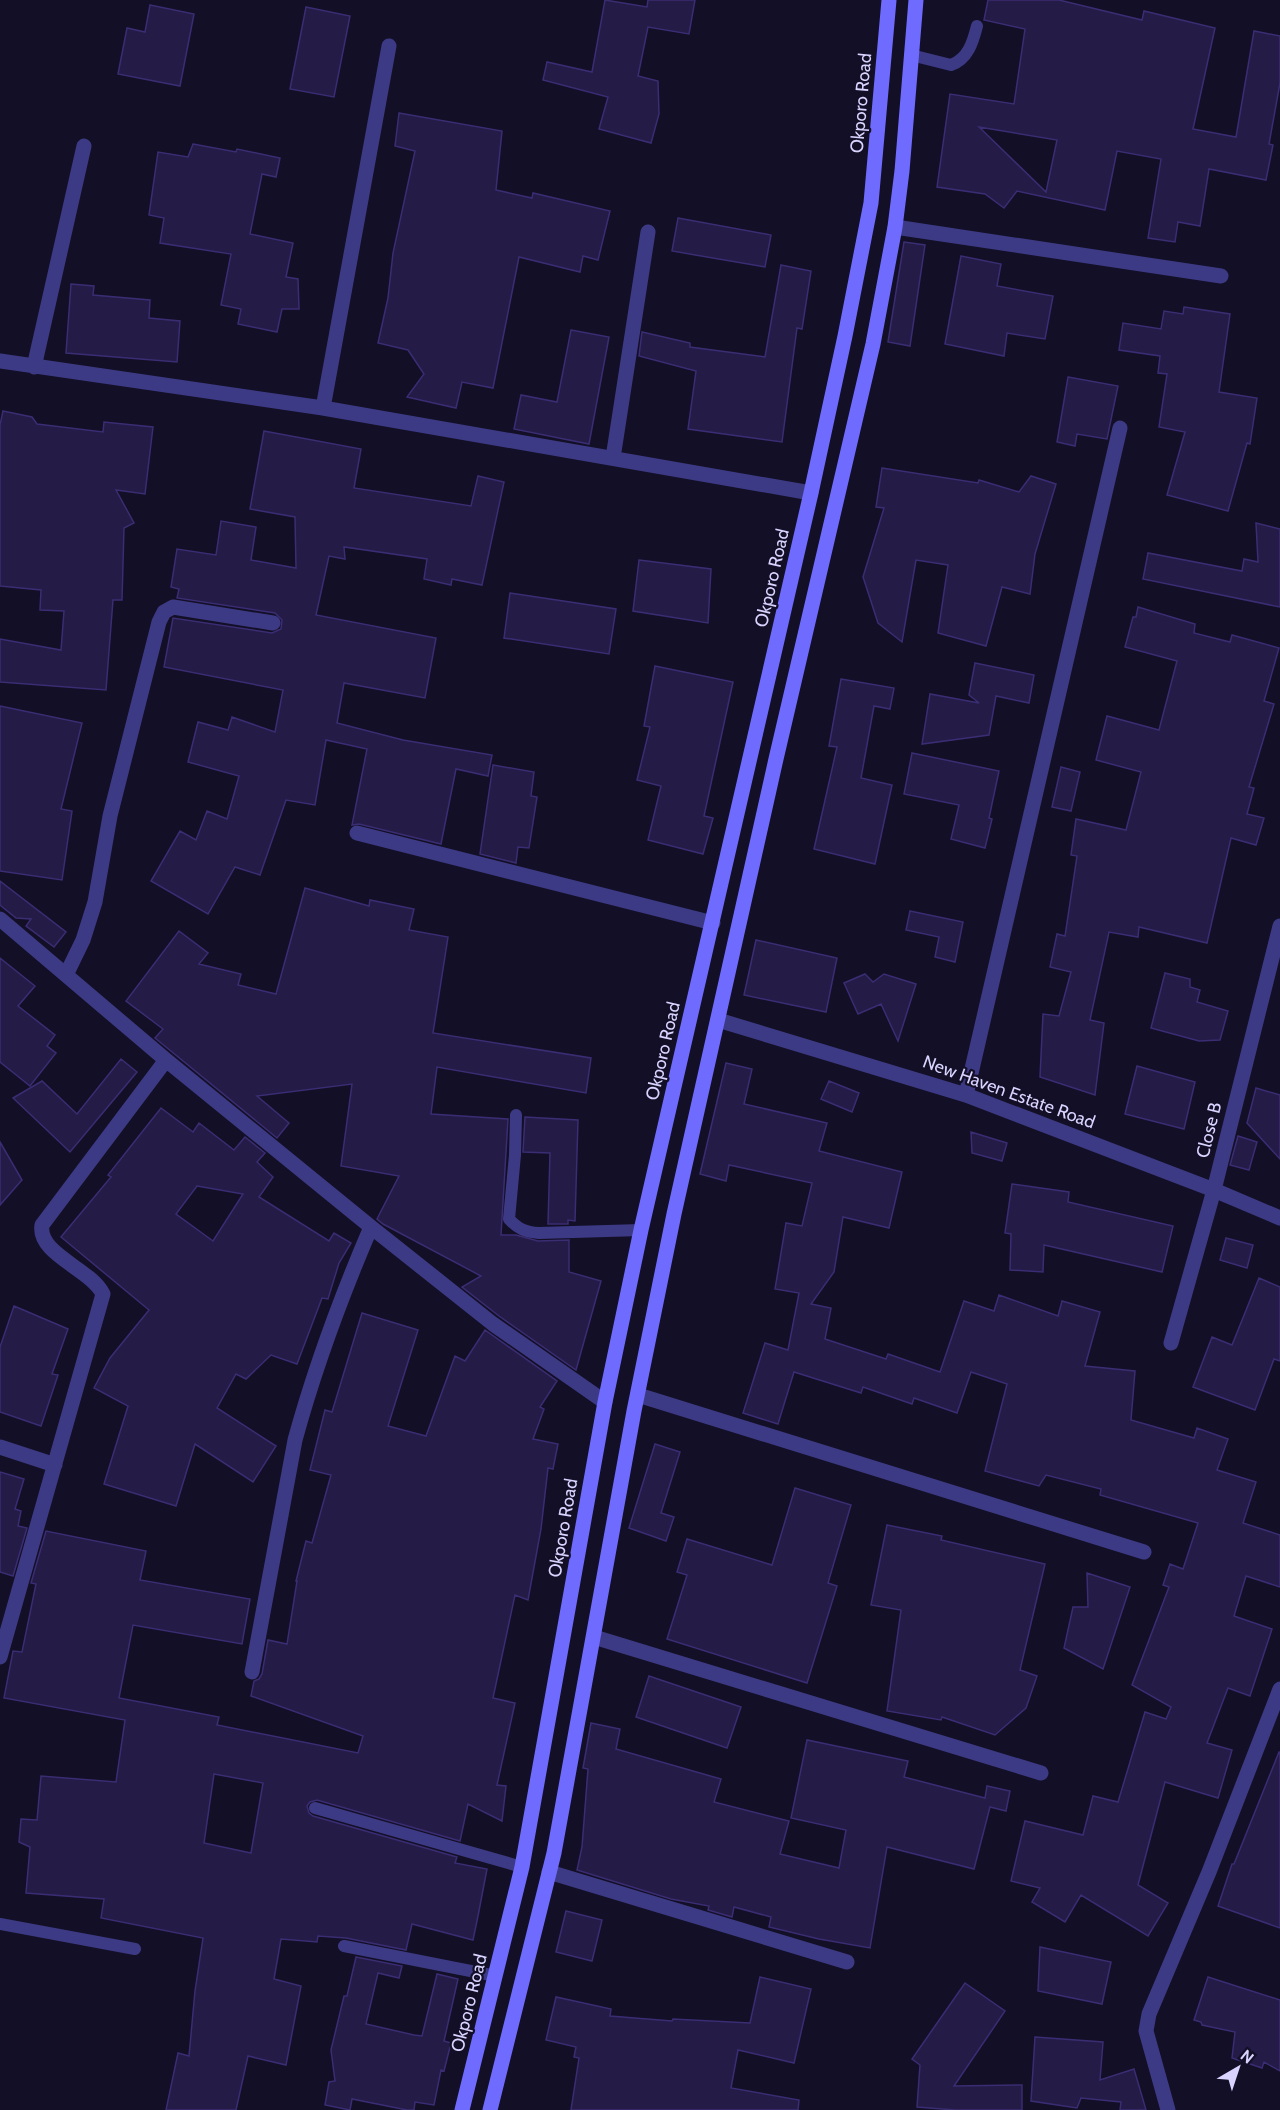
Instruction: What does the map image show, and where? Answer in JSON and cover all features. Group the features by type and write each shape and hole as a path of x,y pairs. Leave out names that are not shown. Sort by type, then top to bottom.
{"main road":[{"name":"Okporo Road","path":"462,2110 522,1867 605,1402 641,1230 811,493 871,203 889,0"},
{"path":"490,2110 549,1872 674,1214 778,748 873,344 895,227 902,171 916,0"}],"street":[{"path":"323,408 389,46"},
{"path":"34,367 84,146"},
{"path":"895,227 1221,276"},
{"path":"613,459 648,232"},
{"path":"0,361 323,408 811,493"},
{"path":"966,1095 1119,428"},
{"path":"66,975 83,940 95,902 110,816 159,622 164,612 173,608 273,623"},
{"path":"357,833 713,923"},
{"path":"0,919 166,1060 371,1227 493,1324 605,1402"},
{"name":"Close B","path":"1172,1343 1214,1190 1280,926"},
{"name":"New Haven Estate Road","path":"718,1020 966,1095 1214,1190 1280,1218"},
{"path":"0,1657 103,1294 98,1283 47,1246 40,1233 42,1225 166,1060"},
{"path":"252,1672 295,1440 333,1319 371,1227"},
{"path":"638,1395 1144,1552"},
{"path":"0,1447 55,1465"},
{"path":"594,1636 1041,1773"},
{"path":"1168,2110 1146,2031 1149,2014 1209,1872 1280,1689"},
{"path":"549,1872 847,1962"}],"lane":[{"path":"911,55 951,65 956,63 965,55 973,42 977,26"},
{"path":"516,1115 515,1155 508,1219 516,1227 526,1232 539,1233 641,1230"},
{"path":"315,1808 522,1867"},
{"path":"0,1924 135,1949"},
{"path":"344,1946 496,1976"}],"building":[{"path":"605,0 647,7 648,0 695,0 689,34 648,27 638,76 658,81 659,114 651,143 599,129 608,97 543,80 547,62 592,72"},
{"path":"988,0 1059,0 1142,20 1144,11 1215,28 1193,129 1236,137 1254,31 1280,36 1280,83 1269,144 1273,145 1266,180 1209,169 1200,226 1178,222 1175,242 1148,238 1161,159 1117,151 1105,210 1017,191 1004,208 985,194 937,187 950,94 1014,104 1025,29 984,20","holes":["979,127 1057,140 1046,192"]},
{"path":"150,5 194,14 180,86 118,74 127,28 145,32"},
{"path":"306,7 350,16 334,97 290,89"},
{"path":"399,113 502,131 496,190 532,198 533,193 610,211 598,260 583,256 580,272 519,257 493,388 462,382 456,408 407,397 424,374 408,350 378,343 388,298 393,253 415,151 395,146"},
{"path":"193,144 236,152 237,149 280,158 276,177 262,174 250,234 293,243 286,277 298,279 299,309 282,309 277,332 238,324 241,309 221,305 231,254 160,243 164,218 149,215 158,152 188,157"},
{"path":"678,218 771,235 765,267 672,251"},
{"path":"904,242 925,245 910,346 888,342"},
{"path":"961,256 1001,264 997,286 1053,296 1045,339 1007,333 1004,356 945,344"},
{"path":"781,265 811,271 802,329 797,328 782,442 688,429 696,371 639,356 642,332 690,343 690,347 765,357"},
{"path":"71,284 94,286 93,295 150,300 149,318 180,321 177,362 66,353"},
{"path":"1184,307 1230,314 1219,392 1257,398 1250,444 1247,443 1228,511 1167,495 1185,432 1159,427 1167,374 1158,373 1160,356 1119,350 1123,323 1161,329 1164,311 1183,314"},
{"path":"571,330 609,337 589,444 514,429 521,395 557,402"},
{"path":"1068,377 1118,386 1107,439 1077,434 1075,446 1057,442"},
{"path":"3,411 32,417 37,424 103,432 104,422 153,427 145,494 116,490 134,523 124,528 122,600 113,600 106,690 0,682 0,639 61,650 64,611 40,610 41,590 0,586 0,425"},
{"path":"264,431 361,449 354,488 471,506 478,476 504,482 482,585 452,579 451,585 424,579 427,559 344,547 345,559 329,556 316,615 436,638 425,698 344,683 337,723 403,740 492,755 488,776 456,769 441,844 359,824 352,825 367,749 326,740 315,805 286,800 260,875 235,867 208,914 151,881 180,831 196,840 207,811 227,819 239,776 188,762 198,722 228,730 232,717 275,732 283,690 164,667 173,618 272,633 281,629 282,620 275,613 177,598 179,589 171,587 177,549 216,555 221,521 256,527 251,560 296,568 295,517 250,509"},
{"path":"882,468 978,483 979,480 1019,492 1031,476 1056,484 1035,554 1030,594 1002,587 986,646 938,633 948,565 916,560 902,642 878,623 863,577 884,508 876,507"},
{"path":"1256,523 1280,529 1280,607 1143,579 1148,553 1242,571 1244,559 1258,562"},
{"path":"639,560 711,569 708,623 633,611"},
{"path":"510,593 616,609 609,654 504,638"},
{"path":"1138,607 1195,624 1194,633 1230,642 1232,635 1279,648 1264,701 1274,704 1249,787 1254,788 1247,814 1264,818 1256,845 1231,838 1207,943 1139,927 1138,937 1109,932 1090,1020 1104,1023 1095,1095 1040,1077 1043,1014 1059,1016 1071,972 1050,967 1057,934 1065,936 1077,856 1071,855 1076,819 1126,830 1141,772 1096,760 1107,716 1159,730 1177,661 1125,647"},
{"path":"975,663 1034,675 1029,703 996,696 989,735 922,744 930,694 979,703 969,695"},
{"path":"655,666 733,682 704,816 713,818 703,854 648,840 661,786 637,780 650,727 644,726"},
{"path":"841,679 894,688 890,709 874,706 861,778 892,785 875,864 814,849 837,747 829,746"},
{"path":"0,706 82,723 61,809 72,811 62,880 0,871"},
{"path":"912,753 999,771 985,848 951,839 959,805 904,794"},
{"path":"493,765 534,772 531,796 537,797 529,848 518,847 516,863 480,854"},
{"path":"1061,767 1080,772 1071,811 1052,807"},
{"path":"0,881 66,932 54,947 26,926 31,919 16,918 0,905"},
{"path":"305,888 369,906 370,900 414,909 409,930 448,937 433,1033 591,1058 586,1093 437,1067 431,1114 508,1119 501,1235 516,1235 538,1241 569,1240 569,1272 601,1281 576,1370 462,1287 481,1276 377,1219 399,1176 341,1166 352,1084 257,1096 289,1123 277,1138 155,1038 163,1029 126,1001 179,931 208,953 199,964 241,974 238,985 276,994"},
{"path":"910,911 963,922 955,962 935,957 939,937 906,930"},
{"path":"756,940 837,958 826,1012 744,995"},
{"path":"0,958 35,986 18,1006 55,1035 47,1046 56,1053 30,1086 0,1062"},
{"path":"1165,973 1190,979 1190,987 1200,990 1197,1002 1228,1011 1220,1040 1199,1041 1151,1028"},
{"path":"865,974 873,982 884,974 916,984 898,1041 881,1004 858,1014 844,983"},
{"path":"121,1059 137,1072 70,1152 13,1098 42,1081 77,1114"},
{"path":"726,1063 752,1069 744,1104 827,1123 819,1151 902,1172 889,1228 843,1217 834,1272 811,1304 831,1308 825,1339 886,1359 888,1354 940,1372 964,1301 994,1311 999,1295 1058,1316 1062,1301 1100,1312 1085,1366 1135,1371 1131,1420 1194,1438 1197,1428 1228,1439 1217,1470 1256,1482 1243,1523 1280,1535 1280,1587 1246,1576 1234,1616 1272,1629 1250,1696 1228,1688 1207,1743 1232,1750 1218,1798 1165,1782 1138,1885 1168,1903 1148,1936 1081,1895 1065,1922 1032,1902 1040,1888 1011,1881 1025,1821 1083,1835 1093,1796 1118,1802 1145,1712 1166,1719 1171,1707 1132,1685 1169,1587 1163,1585 1170,1564 1183,1569 1198,1523 1100,1495 1101,1489 1046,1475 1039,1486 985,1471 1007,1384 971,1372 957,1413 914,1398 912,1404 863,1387 861,1393 794,1372 778,1424 743,1413 765,1343 788,1350 799,1293 775,1289 786,1223 802,1226 812,1183 729,1165 726,1181 700,1174"},
{"path":"1137,1066 1195,1082 1184,1129 1125,1114"},
{"path":"829,1081 859,1093 852,1112 821,1099"},
{"path":"1256,1088 1280,1095 1280,1159 1247,1123"},
{"path":"161,1108 193,1132 199,1123 234,1150 245,1137 265,1153 257,1162 273,1177 259,1197 329,1241 334,1233 351,1243 339,1263 328,1299 322,1298 297,1364 271,1355 246,1379 236,1374 217,1408 276,1446 253,1482 195,1444 176,1506 104,1484 128,1406 94,1388 110,1358 149,1310 61,1237 111,1177 108,1175","holes":["197,1186 243,1194 213,1241 176,1214"]},
{"path":"525,1117 578,1120 575,1221 568,1220 568,1224 548,1224 550,1153 523,1152"},
{"path":"971,1132 1007,1143 1002,1161 972,1153"},
{"path":"1238,1136 1257,1142 1249,1170 1230,1165"},
{"path":"0,1142 22,1180 0,1205"},
{"path":"1012,1184 1069,1192 1068,1202 1173,1226 1162,1272 1044,1245 1043,1272 1010,1270 1011,1234 1005,1233"},
{"path":"1226,1238 1253,1245 1247,1268 1220,1260"},
{"path":"1259,1278 1280,1287 1280,1361 1274,1359 1255,1410 1193,1387 1212,1337 1232,1345"},
{"path":"14,1306 68,1329 52,1374 58,1375 41,1426 0,1412 0,1347"},
{"path":"362,1313 418,1330 388,1426 426,1436 455,1356 465,1361 485,1330 557,1381 540,1407 544,1409 533,1439 558,1444 553,1469 548,1468 541,1529 528,1600 515,1595 493,1698 515,1703 497,1785 506,1786 502,1821 468,1804 460,1841 317,1800 310,1802 307,1806 309,1813 313,1816 457,1857 455,1863 487,1869 473,1940 412,1924 406,1950 346,1938 318,1936 317,1942 281,1939 274,1979 301,1986 286,2065 248,2056 236,2110 166,2110 178,2053 189,2056 203,1938 101,1918 104,1899 26,1893 30,1847 19,1842 21,1819 37,1820 41,1776 116,1782 125,1720 4,1698 13,1651 22,1652 36,1584 31,1583 46,1531 146,1551 140,1580 250,1599 242,1644 133,1625 119,1698 219,1717 217,1725 358,1753 363,1736 251,1696 254,1681 262,1674 268,1640 287,1644 296,1581 306,1541 312,1543 331,1475 310,1470 325,1410 332,1412","holes":["214,1774 263,1783 251,1853 204,1843"]},
{"path":"655,1444 680,1452 661,1513 674,1517 666,1541 629,1528"},
{"path":"0,1472 24,1479 15,1509 21,1511 18,1526 27,1528 13,1576 0,1572"},
{"path":"795,1488 851,1505 828,1583 837,1586 807,1683 667,1639 687,1575 677,1572 687,1539 772,1565"},
{"path":"887,1525 942,1536 941,1540 1045,1564 1020,1670 1037,1676 1026,1708 995,1735 942,1717 941,1720 887,1711 901,1610 871,1605"},
{"path":"1087,1573 1130,1587 1103,1669 1064,1648 1073,1607 1088,1607"},
{"path":"649,1676 741,1707 727,1748 636,1717"},
{"path":"591,1723 620,1729 616,1749 721,1779 714,1802 789,1821 780,1854 839,1868 846,1830 791,1818 807,1740 908,1761 904,1777 985,1798 987,1786 1010,1791 1006,1811 990,1807 974,1869 887,1847 870,1948 769,1927 771,1917 734,1907 732,1917 708,1910 709,1906 671,1899 577,1870 582,1847 588,1769 583,1768"},
{"path":"1279,1752 1280,1928 1218,1906 1232,1864 1234,1864"},
{"path":"566,1911 602,1920 592,1961 556,1952"},
{"path":"1040,1947 1111,1962 1102,2004 1038,1991"},
{"path":"356,1957 402,1966 399,1978 378,1973 366,2024 414,2035 422,2036 437,1974 458,1979 444,2041 451,2043 444,2071 441,2070 434,2105 415,2102 414,2110 407,2110 352,2099 350,2110 325,2105 329,2082 335,2081 331,2050"},
{"path":"760,1977 811,1989 794,2063 738,2050 731,2088 799,2100 798,2110 571,2110 579,2058 574,2057 576,2047 546,2040 556,1997 611,2009 610,2016 672,2021 673,2019 750,2023"},
{"path":"1208,1977 1280,2000 1280,2071 1264,2062 1262,2068 1232,2058 1235,2032 1202,2025 1201,2022 1194,2020"},
{"path":"965,1983 1005,2011 954,2086 1022,2085 1022,2110 955,2110 917,2107 920,2065 912,2059"},
{"path":"1035,2037 1103,2042 1100,2080 1134,2069 1146,2110 1120,2110 1121,2102 1081,2098 1077,2108 1031,2101"}]}
